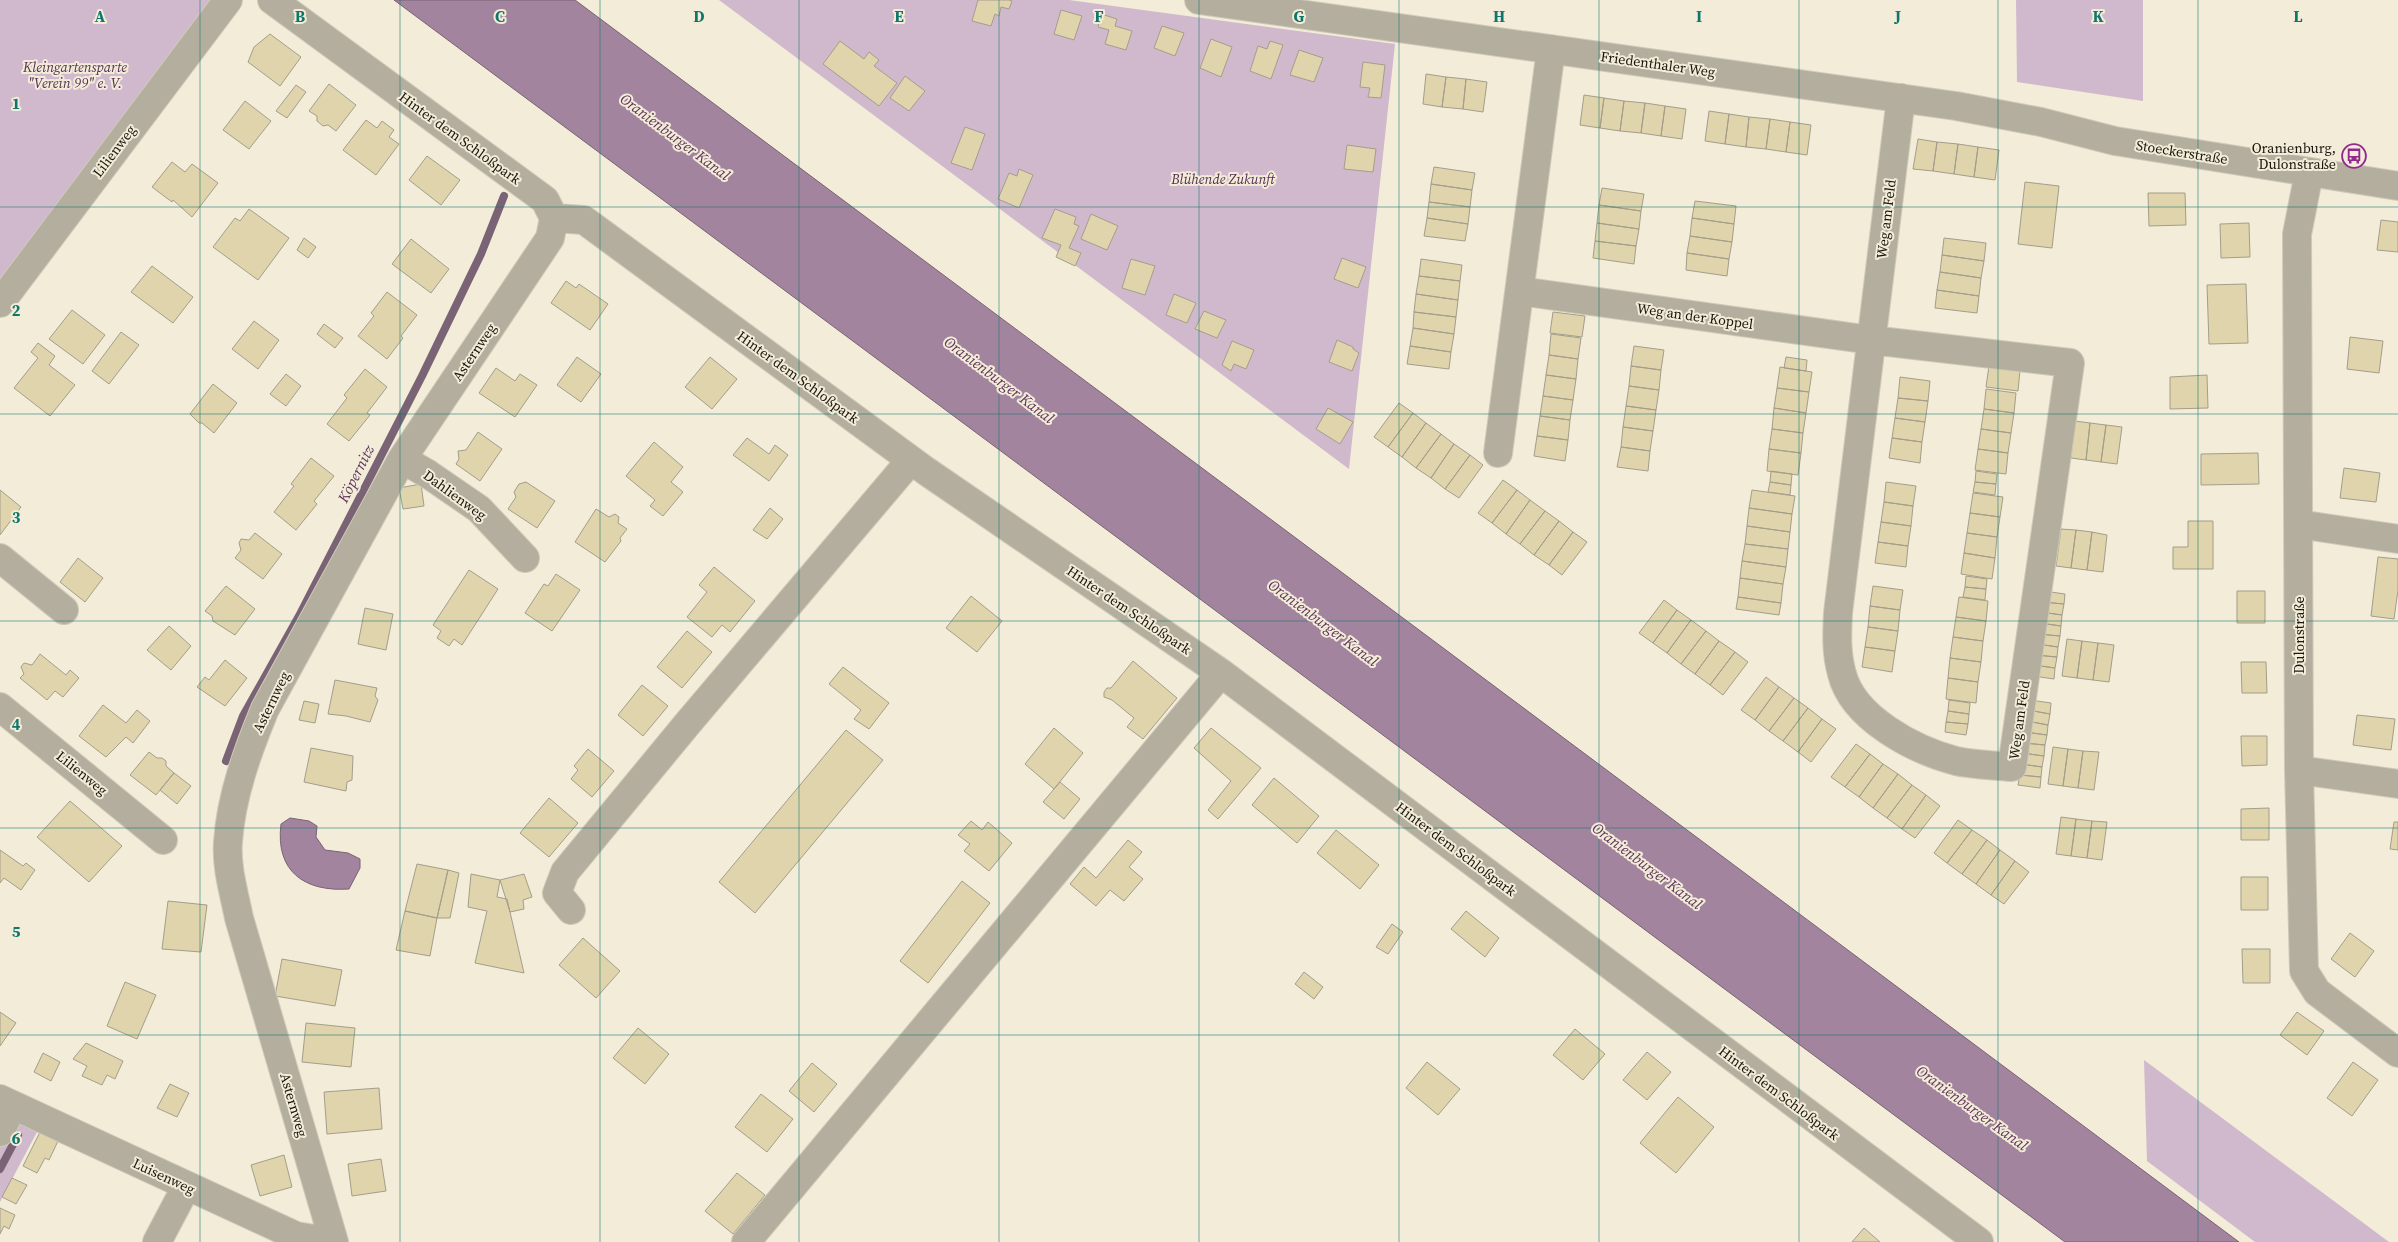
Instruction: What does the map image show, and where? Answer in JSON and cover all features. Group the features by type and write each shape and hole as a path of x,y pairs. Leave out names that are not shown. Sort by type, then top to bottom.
{"street":[{"name":"Lilienweg","path":"0,303 228,0"},
{"name":"Hinter dem Schloßpark","path":"272,0 545,200 554,218 584,220 911,460 1221,673 1978,1242"},
{"name":"Friedenthaler Weg","path":"1199,0 1956,106 2035,121 2114,141"},
{"path":"1498,453 1551,49"},
{"name":"Weg am Feld","path":"1871,340 2070,363 2012,768 1956,761 1887,732 1857,703 1842,676 1837,650 1838,613 1871,340 1901,98"},
{"name":"Stoeckerstraße","path":"2114,141 2398,186"},
{"name":"Dulonstraße","path":"2309,173 2296,234 2299,770 2304,971 2317,992 2398,1053"},
{"name":"Asternweg","path":"332,1237 239,918 230,873 228,843 231,814 250,746 265,709 402,459 550,238 554,218"},
{"name":"Weg an der Koppel","path":"1520,291 1871,340"},
{"name":"Dahlienweg","path":"402,459 428,474 478,509 526,558"},
{"path":"571,910 557,893 565,872 694,715 911,460"},
{"path":"2298,524 2398,538"},
{"path":"0,558 64,610"},
{"path":"746,1242 1221,673"},
{"name":"Lilienweg","path":"0,707 163,840"},
{"path":"2299,770 2398,784"},
{"path":"0,1132 7,1102"},
{"name":"Luisenweg","path":"7,1102 186,1187 296,1236 314,1239 332,1237"},
{"path":"158,1242 186,1187"}],"green space":[{"name":"Kleingartensparte \"Verein 99\" e. V.","path":"0,0 227,0 0,297"},
{"name":"Blühende Zukunft","path":"719,0 1069,0 1395,44 1349,469"},
{"path":"2016,0 2143,0 2143,101 2017,82"},
{"path":"2144,1060 2389,1242 2255,1242 2147,1161"},
{"path":"0,1091 47,1113 0,1202"}],"water":[{"name":"Oranienburger Kanal","path":"394,0 575,0 2239,1242 2065,1242"},
{"path":"290,818 309,821 317,826 316,837 325,850 348,853 360,859 360,868 349,889 319,887 296,876 288,866 280,841 281,824"}],"building":[{"path":"978,0 1012,1 1009,9 1001,7 999,16 995,14 991,26 972,21"},
{"path":"1061,10 1082,16 1074,40 1054,34"},
{"path":"1101,14 1117,19 1115,26 1132,31 1126,50 1105,44 1109,30 1098,27"},
{"path":"1162,26 1184,33 1175,56 1154,48"},
{"path":"270,34 301,57 280,86 248,62 254,47"},
{"path":"1211,39 1232,47 1221,77 1200,68"},
{"path":"840,41 864,59 869,52 879,60 874,66 897,83 879,106 823,64"},
{"path":"1270,41 1283,45 1271,79 1250,71 1258,46 1267,49"},
{"path":"1299,50 1323,58 1314,82 1290,75"},
{"path":"1363,62 1385,65 1381,98 1368,97 1370,88 1360,87"},
{"path":"1426,74 1446,77 1442,107 1423,104"},
{"path":"905,76 925,91 909,111 890,98"},
{"path":"1446,77 1466,79 1463,109 1442,107"},
{"path":"1466,79 1487,82 1483,112 1463,109"},
{"path":"329,84 356,105 336,131 328,125 323,126 317,121 317,116 309,111"},
{"path":"296,85 306,92 287,118 276,111"},
{"path":"1584,95 1604,98 1600,128 1580,125"},
{"path":"1604,98 1624,101 1620,131 1600,128"},
{"path":"245,101 271,121 249,149 223,130"},
{"path":"1624,101 1645,103 1641,133 1620,131"},
{"path":"1645,103 1665,106 1661,136 1641,133"},
{"path":"1665,106 1686,109 1682,139 1661,136"},
{"path":"1709,111 1729,114 1725,144 1705,141"},
{"path":"1729,114 1749,117 1746,147 1725,144"},
{"path":"1749,117 1770,119 1766,149 1746,147"},
{"path":"1770,119 1790,122 1786,152 1766,149"},
{"path":"366,120 377,128 382,121 394,130 389,137 399,144 376,175 343,150"},
{"path":"1790,122 1811,125 1807,155 1786,152"},
{"path":"965,127 985,134 972,170 951,163"},
{"path":"1918,139 1937,142 1933,171 1913,169"},
{"path":"1937,142 1958,144 1954,174 1933,171"},
{"path":"1958,144 1978,147 1974,177 1954,174"},
{"path":"1347,145 1376,149 1373,172 1344,169"},
{"path":"1978,147 1999,150 1995,180 1974,177"},
{"path":"427,156 460,180 441,205 409,180"},
{"path":"172,162 185,172 192,164 218,183 192,217 173,200 172,202 152,187"},
{"path":"1434,167 1475,173 1472,190 1431,184"},
{"path":"1019,169 1033,175 1019,208 998,199 1009,173 1017,176"},
{"path":"2025,182 2059,186 2052,248 2018,244"},
{"path":"1431,184 1472,190 1470,207 1429,202"},
{"path":"1602,188 1644,194 1641,211 1599,205"},
{"path":"2148,193 2185,193 2186,225 2149,226"},
{"path":"1695,201 1736,206 1734,224 1692,218"},
{"path":"1429,202 1470,207 1468,224 1427,218"},
{"path":"1599,205 1641,211 1639,229 1597,223"},
{"path":"249,209 289,238 258,280 213,247 235,218 240,221"},
{"path":"1055,209 1076,217 1074,224 1079,226 1069,248 1081,253 1075,266 1056,257 1061,245 1042,238"},
{"path":"1091,214 1118,226 1107,250 1081,239"},
{"path":"1427,218 1468,224 1465,241 1424,236"},
{"path":"1692,218 1734,224 1732,242 1690,236"},
{"path":"2381,220 2398,222 2398,252 2377,250"},
{"path":"1597,223 1639,229 1636,246 1595,241"},
{"path":"2249,223 2250,257 2221,258 2220,224"},
{"path":"1690,236 1732,242 1729,259 1687,253"},
{"path":"304,238 316,247 308,258 297,250"},
{"path":"1944,238 1986,243 1984,261 1942,255"},
{"path":"411,239 449,269 431,293 392,264"},
{"path":"1595,241 1636,246 1634,264 1593,258"},
{"path":"1687,253 1729,259 1727,276 1686,270"},
{"path":"1942,255 1984,261 1981,278 1940,272"},
{"path":"1342,258 1366,267 1358,288 1334,279"},
{"path":"1131,259 1155,266 1145,295 1122,288"},
{"path":"1421,259 1462,265 1460,281 1419,276"},
{"path":"152,266 193,297 173,323 131,292"},
{"path":"1940,272 1981,278 1979,296 1937,290"},
{"path":"1419,276 1460,281 1458,300 1416,294"},
{"path":"566,281 576,288 579,284 608,304 590,330 551,303"},
{"path":"2246,284 2248,343 2209,344 2207,285"},
{"path":"1937,290 1979,296 1977,313 1935,308"},
{"path":"387,292 417,315 387,359 358,336 374,316 371,313"},
{"path":"1174,294 1196,303 1187,323 1166,315"},
{"path":"1416,294 1458,300 1456,317 1414,312"},
{"path":"72,310 105,335 83,364 49,339"},
{"path":"1204,311 1226,320 1217,338 1195,329"},
{"path":"1414,312 1456,317 1454,334 1413,328"},
{"path":"1553,312 1585,316 1582,337 1550,333"},
{"path":"254,321 279,340 258,369 232,349"},
{"path":"324,324 343,338 335,348 317,334"},
{"path":"1413,328 1454,334 1451,352 1410,346"},
{"path":"121,332 139,345 109,384 92,371"},
{"path":"1551,334 1581,338 1578,359 1549,355"},
{"path":"2350,337 2383,341 2379,373 2347,369"},
{"path":"1337,340 1353,347 1359,353 1352,371 1329,362"},
{"path":"1232,341 1254,350 1246,369 1234,364 1231,371 1222,365"},
{"path":"38,343 55,356 49,365 75,385 50,416 14,388 38,358 31,352"},
{"path":"1410,346 1451,352 1449,369 1407,364"},
{"path":"1634,346 1664,350 1661,370 1631,366"},
{"path":"1549,355 1578,359 1576,379 1546,375"},
{"path":"577,357 601,374 581,402 557,385"},
{"path":"710,357 737,379 712,409 685,387"},
{"path":"1786,357 1807,360 1806,371 1784,368"},
{"path":"1631,366 1661,370 1659,390 1629,386"},
{"path":"1989,366 2020,370 2018,391 1986,387"},
{"path":"1780,367 1812,372 1809,392 1777,388"},
{"path":"496,368 515,381 520,374 537,385 515,417 479,393"},
{"path":"365,369 387,387 367,413 370,415 349,441 327,424 347,398 344,395"},
{"path":"286,374 301,386 286,406 270,394"},
{"path":"1546,375 1576,379 1573,400 1543,396"},
{"path":"2207,375 2208,408 2170,409 2170,377"},
{"path":"1900,377 1930,381 1928,401 1898,398"},
{"path":"213,384 237,403 214,433 190,414"},
{"path":"1629,386 1659,390 1656,410 1626,406"},
{"path":"1777,388 1809,392 1806,413 1774,408"},
{"path":"1986,389 2016,393 2014,413 1984,409"},
{"path":"1543,396 1573,400 1570,420 1540,416"},
{"path":"1898,398 1928,401 1925,422 1895,418"},
{"path":"1399,403 1413,413 1388,447 1374,437"},
{"path":"1626,406 1656,410 1653,431 1623,427"},
{"path":"1328,408 1353,422 1340,444 1316,429"},
{"path":"1774,408 1806,413 1803,433 1772,429"},
{"path":"1984,409 2014,413 2011,433 1981,429"},
{"path":"1413,413 1426,423 1402,457 1388,447"},
{"path":"1540,416 1570,420 1568,440 1537,436"},
{"path":"1895,418 1925,422 1922,442 1892,438"},
{"path":"2075,421 2090,423 2086,460 2071,458"},
{"path":"1426,423 1441,434 1416,468 1402,457"},
{"path":"2090,423 2106,425 2101,462 2086,460"},
{"path":"2106,425 2122,427 2117,464 2101,462"},
{"path":"1623,427 1653,431 1650,451 1621,447"},
{"path":"1772,429 1803,433 1801,453 1769,449"},
{"path":"1981,429 2011,433 2008,453 1978,449"},
{"path":"478,432 502,449 480,481 456,464 459,459 458,451 466,450"},
{"path":"1441,434 1454,444 1431,478 1416,468"},
{"path":"1537,436 1568,440 1565,461 1534,456"},
{"path":"747,438 769,454 775,445 788,455 769,481 733,455"},
{"path":"1892,438 1922,442 1920,463 1889,458"},
{"path":"654,442 683,467 671,482 683,492 663,516 650,506 655,500 626,476"},
{"path":"1454,444 1470,455 1445,489 1431,478"},
{"path":"1621,447 1650,451 1648,471 1617,467"},
{"path":"1769,449 1801,453 1798,475 1767,471"},
{"path":"1978,449 2008,453 2006,474 1975,470"},
{"path":"2258,453 2259,484 2201,485 2201,454"},
{"path":"1470,455 1483,465 1459,498 1445,489"},
{"path":"311,458 334,476 314,501 317,504 296,530 274,512 294,486 291,484"},
{"path":"2344,468 2380,473 2376,502 2340,498"},
{"path":"1771,471 1792,474 1791,485 1770,482"},
{"path":"1976,471 1997,474 1996,484 1975,482"},
{"path":"1503,480 1517,490 1492,523 1478,513"},
{"path":"526,482 555,501 537,528 508,509 516,497 514,492 519,484"},
{"path":"1770,482 1791,485 1790,495 1768,492"},
{"path":"1886,482 1916,486 1913,506 1884,502"},
{"path":"1975,482 1996,484 1995,495 1973,492"},
{"path":"421,484 424,506 403,509 399,488"},
{"path":"0,490 21,507 0,535"},
{"path":"1517,490 1530,500 1506,534 1492,523"},
{"path":"1752,490 1795,496 1792,514 1749,508"},
{"path":"1973,493 2003,497 2000,517 1970,513"},
{"path":"1530,500 1545,511 1520,544 1506,534"},
{"path":"1884,502 1913,506 1911,526 1881,522"},
{"path":"770,508 783,519 767,539 753,530"},
{"path":"1749,508 1792,514 1790,532 1747,526"},
{"path":"596,509 609,517 615,514 619,517 618,523 627,529 620,538 621,541 605,562 575,542"},
{"path":"1545,511 1559,521 1534,555 1520,544"},
{"path":"1970,513 2000,517 1997,537 1967,533"},
{"path":"1559,521 1573,532 1549,565 1534,555"},
{"path":"2188,521 2213,521 2213,569 2173,569 2173,547 2188,547"},
{"path":"1881,522 1911,526 1908,546 1878,542"},
{"path":"1747,526 1790,532 1788,549 1745,544"},
{"path":"2061,529 2076,530 2071,568 2056,566"},
{"path":"2076,530 2092,532 2087,570 2071,568"},
{"path":"1573,532 1587,542 1562,575 1549,565"},
{"path":"2092,532 2107,535 2103,572 2087,570"},
{"path":"255,533 282,554 263,579 235,558 241,550 239,543 241,539 249,540"},
{"path":"1967,533 1997,537 1995,558 1964,553"},
{"path":"1878,542 1908,546 1906,567 1875,563"},
{"path":"1745,544 1788,549 1786,567 1742,561"},
{"path":"1964,553 1995,558 1992,579 1961,574"},
{"path":"2378,557 2398,559 2398,590 2394,619 2371,616"},
{"path":"78,558 103,578 85,602 60,582"},
{"path":"1742,561 1786,567 1783,584 1740,578"},
{"path":"714,567 755,601 730,632 722,625 712,637 687,617 707,592 699,585"},
{"path":"469,570 498,589 462,645 454,639 449,646 437,638 441,631 433,625"},
{"path":"556,574 580,590 552,631 525,613 544,584 548,586"},
{"path":"1966,576 1987,579 1986,589 1965,587"},
{"path":"1740,578 1783,584 1781,603 1738,597"},
{"path":"226,586 255,609 235,635 213,621 212,616 205,611"},
{"path":"1873,586 1903,590 1900,610 1870,606"},
{"path":"1965,587 1986,589 1985,600 1963,597"},
{"path":"2044,591 2065,594 2064,604 2042,602"},
{"path":"2237,591 2265,591 2265,623 2237,623"},
{"path":"971,596 1002,621 977,652 946,628"},
{"path":"1738,597 1781,603 1779,615 1736,609"},
{"path":"1959,597 1988,601 1986,621 1956,617"},
{"path":"1664,600 1677,610 1653,643 1639,633"},
{"path":"2042,602 2064,604 2062,615 2041,612"},
{"path":"1870,606 1900,610 1898,631 1868,627"},
{"path":"365,608 393,614 386,650 358,644"},
{"path":"1677,610 1691,620 1667,653 1653,643"},
{"path":"2041,612 2062,615 2061,626 2040,623"},
{"path":"1956,617 1986,621 1983,641 1953,637"},
{"path":"1691,620 1706,631 1681,664 1667,653"},
{"path":"2040,623 2061,626 2060,636 2038,634"},
{"path":"169,626 191,646 171,670 147,650"},
{"path":"1868,627 1898,631 1895,651 1865,647"},
{"path":"687,631 712,652 682,688 657,667"},
{"path":"1706,631 1719,641 1695,674 1681,664"},
{"path":"2038,634 2060,636 2058,647 2037,644"},
{"path":"1953,637 1983,641 1981,662 1950,658"},
{"path":"2067,639 2082,641 2077,678 2062,676"},
{"path":"1719,641 1735,652 1710,685 1695,674"},
{"path":"2082,641 2098,643 2093,680 2077,678"},
{"path":"2098,643 2114,645 2109,682 2093,680"},
{"path":"2037,644 2058,647 2057,657 2035,655"},
{"path":"1865,647 1895,651 1892,672 1862,667"},
{"path":"1735,652 1748,662 1723,695 1710,685"},
{"path":"40,654 66,675 70,670 79,678 63,697 55,691 47,700 20,678 24,674 21,667 24,663 32,665"},
{"path":"2035,655 2057,657 2055,668 2034,665"},
{"path":"1950,658 1981,662 1978,682 1948,678"},
{"path":"225,660 247,678 225,706 197,687 205,677 209,680"},
{"path":"1133,661 1177,698 1143,739 1127,727 1134,718 1112,700 1104,697 1104,692 1107,688 1111,688"},
{"path":"2241,662 2266,662 2267,693 2242,693"},
{"path":"2034,665 2055,668 2054,679 2033,676"},
{"path":"843,667 889,703 869,729 854,719 861,710 829,684"},
{"path":"1766,677 1779,687 1755,720 1741,710"},
{"path":"1948,678 1978,682 1976,703 1946,699"},
{"path":"335,680 377,688 375,696 378,700 370,722 328,714"},
{"path":"642,685 668,706 643,736 618,715"},
{"path":"1779,687 1794,698 1769,731 1755,720"},
{"path":"1794,698 1808,708 1783,741 1769,731"},
{"path":"1949,700 1970,703 1969,714 1948,711"},
{"path":"2030,700 2051,703 2050,714 2028,710"},
{"path":"304,701 319,704 315,723 299,720"},
{"path":"103,705 126,723 137,710 150,721 133,743 126,737 106,757 79,736"},
{"path":"1808,708 1822,719 1798,752 1783,741"},
{"path":"2028,710 2050,714 2048,725 2027,721"},
{"path":"1948,711 1969,714 1968,724 1946,722"},
{"path":"2357,715 2395,719 2391,750 2353,745"},
{"path":"1822,719 1836,729 1811,762 1798,752"},
{"path":"2027,721 2048,725 2047,735 2025,732"},
{"path":"1946,722 1968,724 1966,735 1945,732"},
{"path":"1054,728 1083,753 1054,789 1025,764"},
{"path":"1211,728 1261,768 1218,819 1208,810 1231,781 1194,748"},
{"path":"846,730 883,760 755,913 719,882"},
{"path":"2025,732 2047,735 2045,745 2024,743"},
{"path":"2241,736 2267,736 2267,765 2242,766"},
{"path":"2024,743 2045,745 2044,756 2022,753"},
{"path":"1856,744 1870,754 1845,787 1831,777"},
{"path":"2053,747 2068,749 2063,786 2048,784"},
{"path":"311,748 353,756 352,780 347,782 346,791 304,782"},
{"path":"588,749 614,771 592,797 571,779 578,770 574,766"},
{"path":"2068,749 2083,751 2078,788 2063,786"},
{"path":"2083,751 2099,752 2094,790 2078,788"},
{"path":"149,752 157,758 162,758 166,761 166,766 174,773 156,795 130,775"},
{"path":"2022,753 2044,756 2042,767 2021,764"},
{"path":"1870,754 1883,764 1859,797 1845,787"},
{"path":"1883,764 1898,774 1873,808 1859,797"},
{"path":"2021,764 2042,767 2041,777 2020,775"},
{"path":"174,773 191,786 177,804 160,790"},
{"path":"1898,774 1912,785 1887,818 1873,808"},
{"path":"2020,775 2041,777 2040,788 2018,785"},
{"path":"1274,778 1319,816 1297,843 1252,805"},
{"path":"1060,782 1080,799 1064,819 1043,802"},
{"path":"1912,785 1926,795 1902,829 1887,818"},
{"path":"1926,795 1940,806 1915,838 1902,829"},
{"path":"549,798 578,823 549,857 520,833"},
{"path":"70,801 122,846 89,882 37,837"},
{"path":"2269,808 2269,840 2241,840 2241,809"},
{"path":"2061,817 2076,819 2071,856 2056,854"},
{"path":"2076,819 2092,821 2087,858 2071,856"},
{"path":"1958,820 1972,830 1947,863 1934,853"},
{"path":"971,821 982,830 988,822 1012,843 989,871 964,851 970,844 958,835"},
{"path":"2092,821 2107,822 2102,860 2087,858"},
{"path":"2394,822 2398,822 2398,850 2390,849"},
{"path":"1336,830 1379,865 1360,889 1317,853"},
{"path":"1972,830 1987,840 1962,874 1947,863"},
{"path":"1128,840 1142,852 1129,867 1143,879 1124,901 1110,890 1096,906 1070,884 1084,867 1096,878"},
{"path":"1987,840 2000,850 1976,884 1962,874"},
{"path":"0,850 23,866 26,863 35,870 21,890 4,878 0,883"},
{"path":"2000,850 2015,861 1991,895 1976,884"},
{"path":"2015,861 2029,872 2004,904 1991,895"},
{"path":"417,864 448,870 437,918 405,911"},
{"path":"448,870 459,873 450,918 437,918"},
{"path":"471,874 500,880 497,897 507,899 524,973 475,963 487,911 468,907"},
{"path":"524,874 532,897 523,900 524,909 510,912 500,880"},
{"path":"2241,877 2268,877 2268,910 2241,910"},
{"path":"962,881 990,903 928,983 900,961"},
{"path":"168,901 207,905 201,952 162,949"},
{"path":"405,911 437,918 430,956 396,950"},
{"path":"1466,911 1499,938 1485,957 1451,929"},
{"path":"1392,924 1403,932 1388,954 1376,947"},
{"path":"2350,933 2374,951 2355,977 2331,959"},
{"path":"583,938 620,971 596,998 559,965"},
{"path":"2242,949 2270,949 2270,983 2243,983"},
{"path":"282,959 342,970 335,1006 275,996"},
{"path":"1304,972 1323,987 1314,999 1295,984"},
{"path":"125,982 156,995 137,1039 107,1026"},
{"path":"0,1012 16,1023 0,1046"},
{"path":"2297,1012 2324,1031 2307,1055 2280,1035"},
{"path":"306,1023 355,1028 351,1067 302,1062"},
{"path":"638,1028 669,1054 645,1084 613,1058"},
{"path":"1575,1029 1605,1054 1583,1080 1553,1055"},
{"path":"86,1043 123,1061 115,1079 107,1075 102,1085 82,1076 87,1066 73,1059"},
{"path":"1647,1052 1671,1072 1647,1100 1623,1080"},
{"path":"43,1053 60,1062 51,1081 34,1072"},
{"path":"1427,1062 1460,1089 1438,1115 1406,1088"},
{"path":"2353,1062 2378,1080 2352,1116 2327,1098"},
{"path":"812,1063 837,1084 814,1112 789,1091"},
{"path":"170,1084 189,1093 177,1117 157,1108"},
{"path":"379,1088 382,1129 327,1134 324,1092"},
{"path":"761,1094 793,1119 767,1152 735,1127"},
{"path":"1678,1097 1714,1127 1676,1173 1640,1143"},
{"path":"40,1132 58,1141 49,1160 45,1158 37,1173 23,1166"},
{"path":"284,1155 292,1187 260,1196 251,1165"},
{"path":"381,1159 386,1191 352,1196 348,1164"},
{"path":"737,1173 765,1195 733,1234 705,1211"},
{"path":"12,1178 27,1185 16,1204 2,1197"},
{"path":"0,1208 15,1215 9,1229 4,1226 0,1234"},
{"path":"1864,1228 1880,1242 1852,1242"}],"waterway":[{"name":"Köpernitz","path":"226,761 243,716 299,616 422,376 481,254 504,196"},
{"name":"Köpernitz","path":"0,1169 18,1135"}],"place":[{"name":"Oranienburg, Dulonstraße","path":"2354,156"}]}
